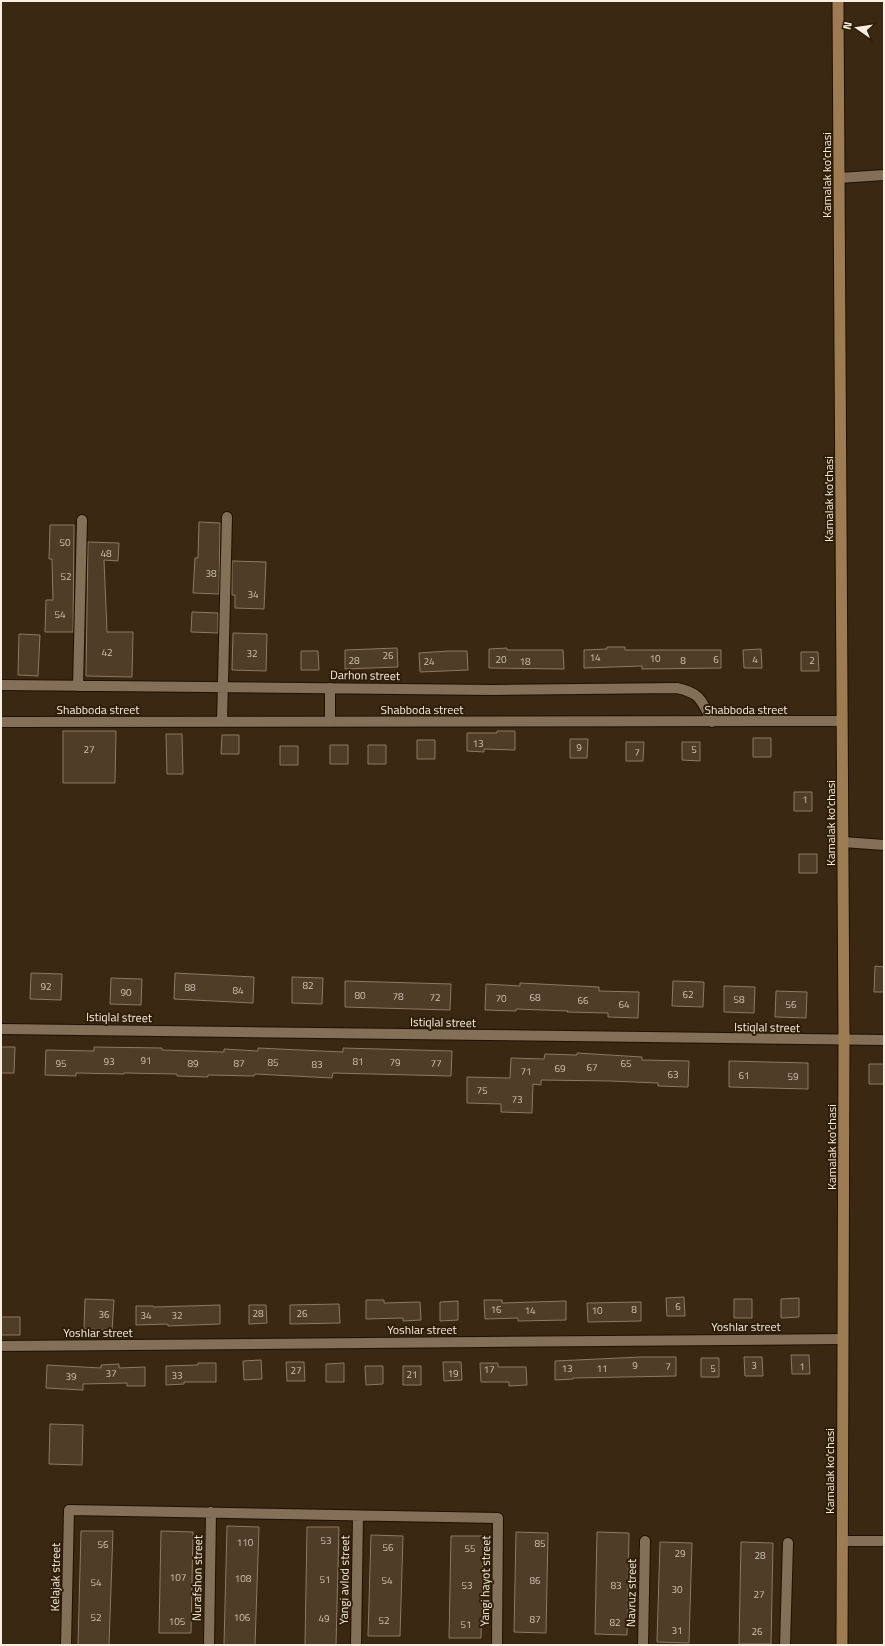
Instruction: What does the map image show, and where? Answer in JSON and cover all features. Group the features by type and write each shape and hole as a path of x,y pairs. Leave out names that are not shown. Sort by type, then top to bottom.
{"main road":[{"name":"Kamalak ko'chasi","path":"838,1 844,1041 842,1645"}],"street":[{"path":"839,178 884,175"},
{"path":"222,722 227,517"},
{"path":"78,686 82,520"},
{"name":"Darhon street","path":"1,685 494,690 677,688 691,691 702,701 712,722"},
{"path":"330,688 330,722"},
{"name":"Shabboda street","path":"1,722 842,722"},
{"path":"843,842 884,845"},
{"name":"Istiqlal street","path":"1,1029 844,1041 884,1040"},
{"name":"Yoshlar street","path":"1,1346 843,1338"},
{"name":"Kelajak street","path":"66,1645 69,1510 211,1512"},
{"path":"211,1512 358,1516"},
{"name":"Nurafshon street","path":"209,1645 211,1512"},
{"name":"Yangi hayot street","path":"358,1516 498,1518 497,1645"},
{"name":"Yangi avlod street","path":"356,1645 358,1516"},
{"name":"Navruz street","path":"643,1645 645,1541"},
{"path":"842,1541 884,1541"},
{"path":"785,1645 788,1543"}],"building":[{"path":"199,522 220,523 219,594 193,593 195,558 198,558"},
{"path":"50,525 74,525 73,632 45,632 46,600 53,600 52,559 49,559"},
{"path":"88,542 119,543 118,561 104,560 107,632 133,632 132,677 86,676"},
{"path":"232,561 266,562 264,609 235,608 235,595 232,595"},
{"path":"192,612 218,613 218,633 191,632"},
{"path":"233,633 267,634 266,671 232,670"},
{"path":"19,634 40,635 38,676 18,675"},
{"path":"607,647 625,647 625,650 721,650 721,668 642,669 642,666 584,668 584,650 607,649"},
{"path":"397,648 398,667 345,669 345,650"},
{"path":"507,648 507,650 563,650 564,669 489,668 489,649"},
{"path":"761,649 762,668 744,668 743,650"},
{"path":"301,651 318,651 319,670 301,670"},
{"path":"467,651 468,670 420,672 419,653"},
{"path":"801,652 818,652 819,671 801,671"},
{"path":"63,731 116,731 115,783 63,783"},
{"path":"497,731 515,731 515,750 484,749 484,752 467,751 467,733 497,733"},
{"path":"166,734 182,734 183,774 167,774"},
{"path":"222,735 239,735 239,754 221,754"},
{"path":"753,738 771,738 771,757 753,757"},
{"path":"570,739 588,739 587,758 570,758"},
{"path":"417,740 435,740 435,759 417,759"},
{"path":"626,742 644,742 643,761 626,761"},
{"path":"682,742 700,742 700,761 682,760"},
{"path":"330,745 348,745 348,764 330,764"},
{"path":"368,745 386,745 386,764 368,764"},
{"path":"280,746 298,746 298,765 280,765"},
{"path":"794,792 812,792 812,811 794,811"},
{"path":"799,854 817,854 817,873 799,873"},
{"path":"875,966 884,967 884,992 874,992"},
{"path":"31,973 62,974 61,1000 30,999"},
{"path":"175,973 254,977 253,1003 174,999"},
{"path":"292,977 323,978 322,1004 292,1003"},
{"path":"111,978 142,979 141,1005 110,1004"},
{"path":"345,981 451,984 450,1010 345,1007"},
{"path":"673,981 704,982 703,1007 672,1006"},
{"path":"520,983 599,987 599,991 639,992 638,1018 608,1017 608,1013 516,1009 516,1011 485,1010 486,984 520,986"},
{"path":"724,986 755,987 754,1013 724,1012"},
{"path":"776,991 807,992 806,1018 775,1017"},
{"path":"1,1047 15,1047 14,1073 1,1073"},
{"path":"94,1047 162,1048 162,1050 224,1052 224,1049 258,1051 258,1048 343,1052 343,1048 452,1051 451,1076 333,1073 332,1078 255,1074 254,1076 208,1075 208,1077 177,1076 177,1074 124,1073 76,1073 76,1076 45,1075 46,1050 94,1051"},
{"path":"577,1053 642,1057 642,1060 689,1061 688,1087 658,1086 658,1083 541,1080 541,1085 533,1084 532,1113 501,1112 501,1104 467,1103 467,1077 510,1078 511,1058 544,1059 545,1054 577,1055"},
{"path":"729,1061 808,1063 808,1089 729,1087"},
{"path":"869,1064 884,1064 884,1084 869,1084"},
{"path":"684,1297 685,1316 667,1316 666,1298"},
{"path":"799,1298 799,1317 781,1318 781,1299"},
{"path":"85,1299 114,1300 112,1330 84,1329"},
{"path":"734,1299 752,1299 752,1318 734,1318"},
{"path":"366,1300 384,1300 384,1303 420,1302 421,1320 403,1321 403,1318 366,1319"},
{"path":"484,1300 502,1300 502,1303 566,1301 566,1320 518,1321 518,1318 485,1319"},
{"path":"458,1301 458,1320 440,1321 440,1302"},
{"path":"641,1302 641,1321 588,1322 587,1303"},
{"path":"339,1304 340,1323 290,1324 290,1305"},
{"path":"220,1305 220,1324 168,1326 168,1324 136,1325 136,1306 154,1307"},
{"path":"249,1305 266,1305 267,1323 249,1324"},
{"path":"1,1317 20,1317 20,1335 1,1335"},
{"path":"791,1355 809,1355 810,1374 792,1374"},
{"path":"676,1357 676,1376 573,1378 555,1380 555,1361"},
{"path":"744,1357 762,1357 763,1376 745,1376"},
{"path":"701,1358 719,1358 719,1377 701,1377"},
{"path":"261,1360 262,1379 244,1380 243,1361"},
{"path":"286,1362 304,1362 305,1381 287,1381"},
{"path":"443,1362 461,1362 462,1380 444,1381"},
{"path":"198,1363 216,1363 216,1382 184,1382 184,1384 166,1385 166,1366 198,1365"},
{"path":"344,1363 344,1382 326,1382 326,1364"},
{"path":"480,1363 498,1363 498,1367 526,1367 527,1385 509,1386 509,1382 481,1382"},
{"path":"119,1364 119,1368 145,1367 145,1386 127,1386 127,1383 83,1384 83,1390 46,1388 47,1365 101,1368 101,1365"},
{"path":"365,1366 383,1366 383,1384 366,1385"},
{"path":"403,1366 421,1366 421,1385 403,1385"},
{"path":"50,1424 83,1425 82,1465 49,1464"},
{"path":"227,1526 259,1527 255,1645 224,1645"},
{"path":"307,1527 339,1527 336,1645 305,1645"},
{"path":"81,1531 113,1531 109,1645 78,1645"},
{"path":"161,1531 193,1532 191,1633 159,1633"},
{"path":"516,1532 548,1533 546,1633 514,1632"},
{"path":"597,1532 629,1533 627,1635 595,1634"},
{"path":"371,1535 403,1536 400,1636 368,1636"},
{"path":"451,1536 483,1536 481,1638 449,1638"},
{"path":"660,1542 692,1543 689,1643 657,1642"},
{"path":"741,1542 773,1543 771,1644 739,1644"}]}
